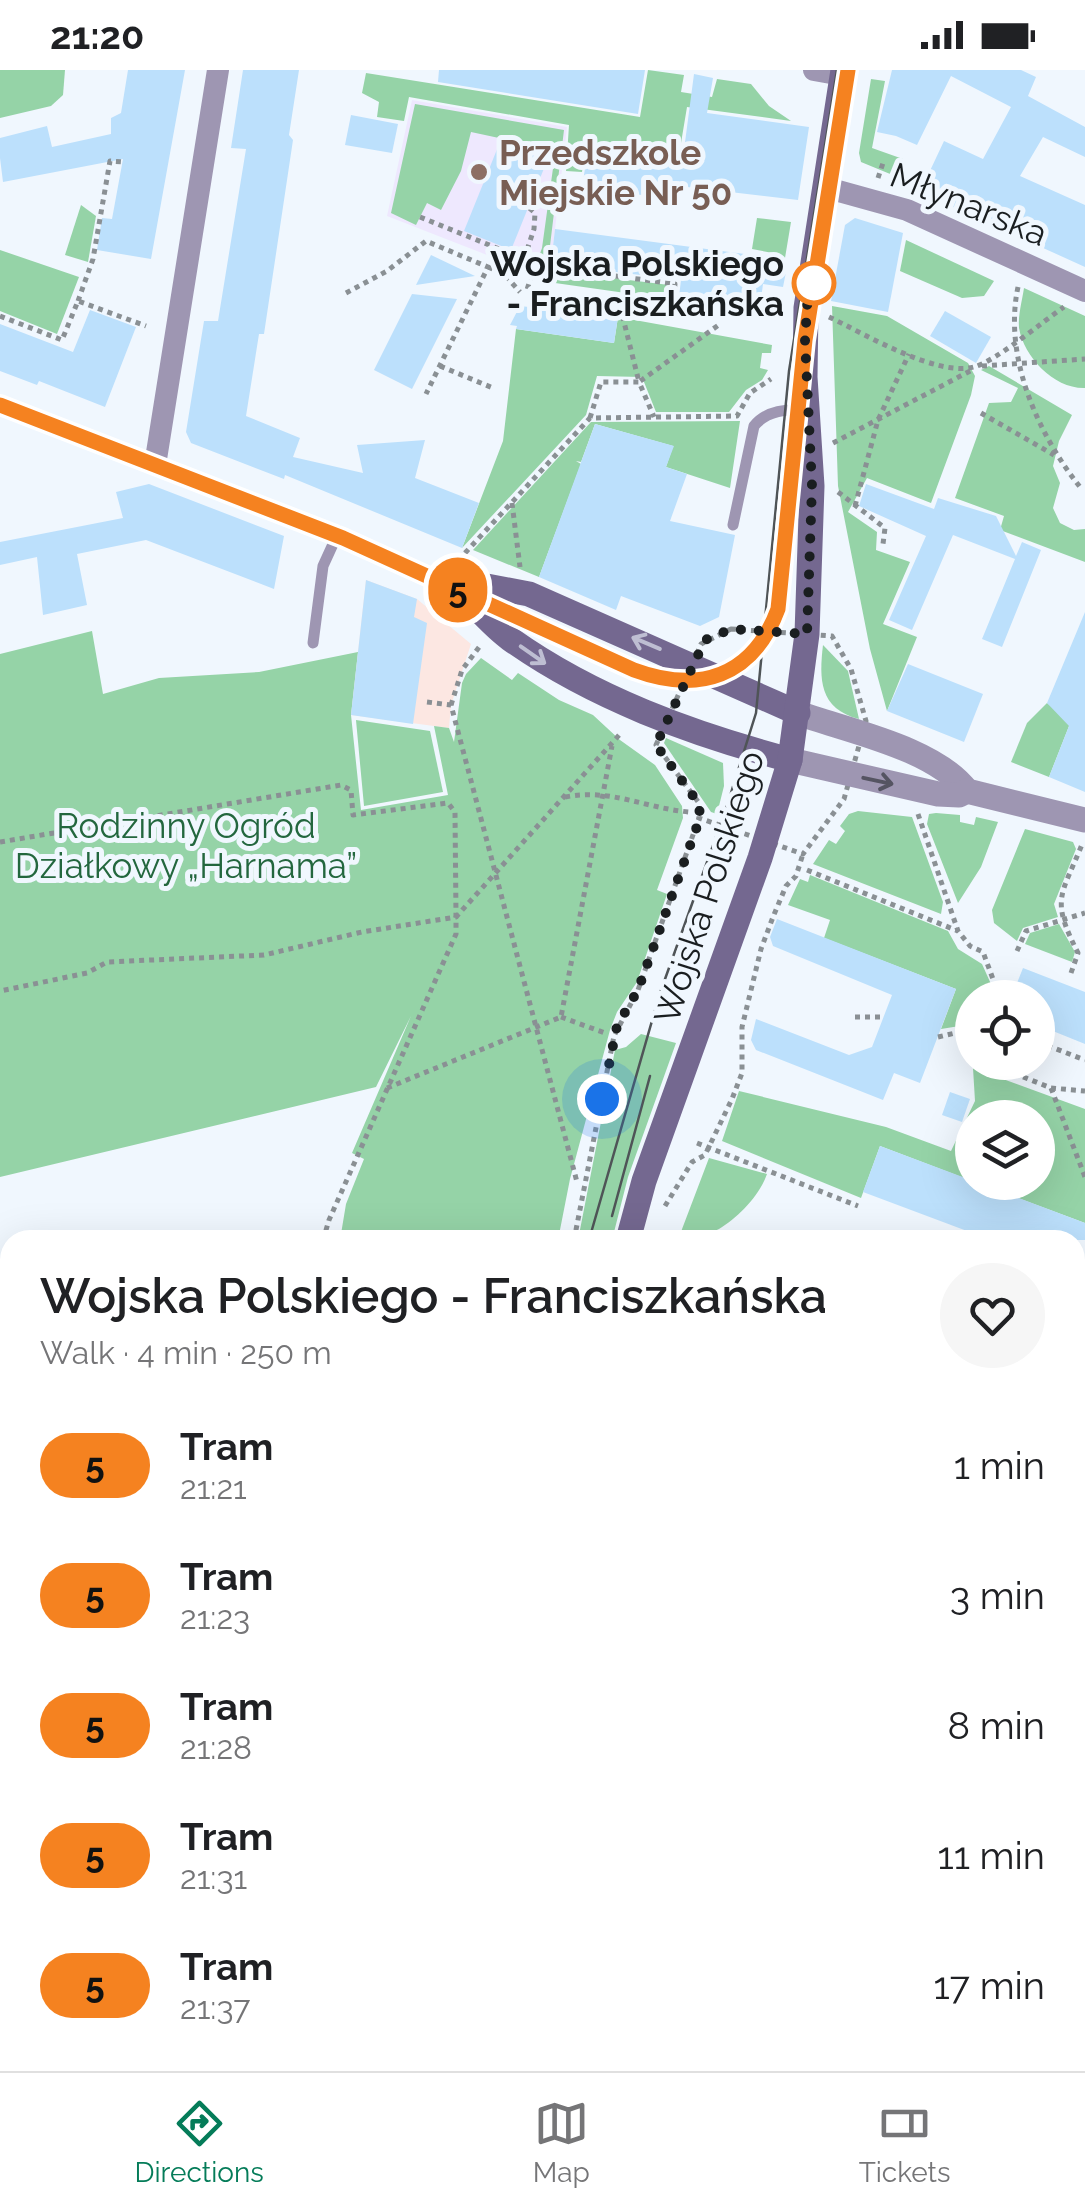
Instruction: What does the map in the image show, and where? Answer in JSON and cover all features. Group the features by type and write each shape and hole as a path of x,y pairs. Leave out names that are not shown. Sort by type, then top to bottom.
{"main road":[{"name":"Wojska Polskiego","path":"631,1230 644,1181 760,858 790,760 807,634 812,473 806,308 843,72"},
{"path":"790,760 667,720 554,668 505,636 442,577 528,594 798,713"}],"street":[{"path":"156,459 218,70"},
{"path":"814,70 843,72"},
{"name":"Młynarska","path":"824,187 907,210 1078,297"},
{"path":"798,713 934,762 957,777 967,791 1084,830"},
{"path":"790,760 938,794 967,791"}],"lane":[{"path":"732,525 754,426 776,412 807,410"},
{"path":"313,642 323,566 340,530"}],"path":[{"path":"877,180 884,160"},
{"path":"0,316 62,340 93,260 110,161 123,162"},
{"path":"524,259 534,229 535,212 528,207"},
{"path":"346,294 387,271 426,241 504,274 523,292 532,274 524,259 420,217"},
{"path":"426,394 488,267"},
{"path":"556,268 676,284 672,313"},
{"path":"1020,279 1014,305 1015,341 1024,381 1056,456 1080,487"},
{"path":"833,444 978,366 1078,297"},
{"path":"78,301 146,326"},
{"path":"620,306 638,382 654,418"},
{"path":"825,316 908,354 955,370 1085,360"},
{"path":"465,553 590,418 601,382 638,382 720,324"},
{"path":"855,506 878,420 908,354"},
{"path":"440,366 492,388"},
{"path":"590,418 737,416 750,393 771,379"},
{"path":"981,413 1056,456"},
{"path":"832,487 885,528 883,544"},
{"path":"512,502 521,575"},
{"path":"576,1230 614,1036 638,990 702,820 699,804 656,745 701,644 727,630 832,636 851,669 866,721"},
{"path":"483,642 462,670 452,705 577,1182"},
{"path":"427,702 452,705"},
{"path":"0,991 87,972 107,962 264,955 362,932 456,918 621,733"},
{"path":"561,1017 612,743"},
{"path":"0,842 341,785 351,790 353,816 448,803 455,812 456,934 326,1230"},
{"path":"664,1208 692,1162 705,1155 732,1099 742,1073 742,1027 761,948 803,854 844,799 847,787"},
{"path":"565,797 604,793 688,812"},
{"path":"917,811 958,931 970,946 983,952 993,980"},
{"path":"1071,973 1078,953 1061,920 1059,904 1084,830"},
{"path":"791,849 803,854"},
{"path":"808,870 958,931"},
{"path":"1017,951 1026,931 1085,913"},
{"path":"387,1088 561,1017 605,1033"},
{"path":"855,1017 884,1017"},
{"path":"938,1037 955,1033"},
{"path":"1055,1049 1085,1060"},
{"path":"1030,1080 1051,1088 1085,1090"},
{"path":"1051,1088 1085,1177"},
{"path":"697,1143 858,1206"}],"shaded area":[{"name":"Przedszkole Miejskie Nr 50","path":"412,100 567,127 552,255 541,276 387,216"},
{"path":"366,580 417,599 471,644 451,705 449,728 351,715"}],"green space":[{"path":"0,70 65,70 63,95 51,106 0,118"},
{"path":"648,70 684,75 681,92 712,97 717,79 751,84 769,106 791,121 687,107 678,161 585,151 582,172 566,171 569,125 409,97 404,121 377,117 379,102 362,93 366,73 640,117"},
{"path":"871,79 885,81 872,148 903,159 895,176 861,162 859,153"},
{"path":"415,104 564,130 545,264 536,265 542,248 554,161 499,138 471,132 461,171 441,210 427,203 416,225 391,213"},
{"path":"81,205 96,216 88,262 65,255"},
{"path":"757,218 791,222 784,264 777,262 778,254 752,249"},
{"path":"906,240 994,281 984,296 962,298 900,271"},
{"path":"0,250 79,277 57,334 0,311"},
{"path":"548,270 669,285 668,299 548,282 544,279"},
{"path":"1024,288 1085,316 1085,388 1052,377 1027,350 1019,328"},
{"path":"832,306 887,316 968,363 975,376 931,503 867,478 848,512 877,532 876,550 910,562 883,624 917,637 887,711 870,649 838,486"},
{"path":"618,317 772,345 771,353 762,353 760,368 768,370 729,412 656,412 642,377 597,376 586,415 462,548 503,441 516,329 614,343"},
{"path":"989,366 1072,415 1059,441 1053,466 1060,483 1053,508 1060,523 1074,530 1085,529 1085,562 1000,530 1004,516 955,498 989,403 1011,402 1018,388 981,370"},
{"path":"740,421 730,488 666,467 673,446 595,424 581,462 576,461 581,464 539,577 473,550 591,422"},
{"name":"Rodzinny Ogród Działkowy „Harnama”","path":"92,631 103,694 159,678 259,672 358,652 351,715 361,810 448,795 434,726 449,728 454,742 462,683 481,658 512,680 518,673 559,700 593,715 655,765 682,806 683,818 657,890 667,894 637,982 610,1030 560,1230 342,1230 346,1204 364,1159 352,1153 411,1016 376,1087 0,1177 0,654"},
{"path":"823,645 848,671 859,719 836,708 824,691"},
{"path":"1047,703 1071,721 1049,777 1011,762 1027,723"},
{"path":"356,720 430,731 443,792 364,806"},
{"path":"666,738 723,763 724,786 717,814 711,812 664,743"},
{"path":"858,811 912,817 943,902 941,914 813,864 829,840 836,844 845,831 840,826 849,814"},
{"path":"929,814 960,815 960,822 974,825 976,817 998,822 981,867 958,903 927,824"},
{"path":"1025,829 1073,842 1076,849 1054,904 1058,917 1023,928 1017,941 994,923 992,910"},
{"path":"810,875 948,931 958,949 982,964 989,980 955,980 955,989 824,938 830,920 788,905 800,879 808,882"},
{"path":"1059,924 1075,952 1072,962 1025,944 1030,933"},
{"path":"955,992 955,1027 941,1029"},
{"path":"641,1034 676,1043 628,1177 615,1230 580,1230 615,1050 626,1047"},
{"path":"974,1080 1006,1080 1085,1109 1085,1223 1023,1200 1055,1200 1055,1100 975,1100"},
{"path":"739,1091 886,1127 951,1151 955,1143 955,1175 880,1146 861,1198 722,1141"},
{"path":"709,1158 767,1174 754,1198 719,1229 682,1230"}],"building":[{"path":"128,70 185,70 151,259 97,250 102,218 112,219 123,159 3,182 0,158 0,138 47,126 52,147 111,134 111,118 121,113"},
{"path":"243,70 299,70 289,135 293,140 264,334 259,334 246,416 300,438 293,457 363,473 357,445 425,440 415,478 479,503 462,548 285,475 284,479 191,443 186,432 204,321 218,321 246,149 231,148"},
{"path":"439,70 645,70 638,114 438,82"},
{"path":"892,70 1021,70 1036,77 1028,96 1085,127 1085,157 1043,137 1020,176 1085,205 1085,267 920,192 944,141 983,159 1011,107 951,76 917,145 877,132"},
{"path":"694,74 713,78 707,113 809,127 798,200 653,183 652,196 582,189 587,154 682,165"},
{"path":"351,115 398,124 392,153 345,145"},
{"path":"500,142 547,161 511,250 464,231"},
{"path":"855,218 903,233 888,312 831,301 845,225"},
{"path":"555,229 775,258 774,265 787,267 783,287 763,284 760,307 679,297 681,280 551,264"},
{"path":"431,255 475,276 416,285"},
{"path":"412,294 457,299 412,389 374,370"},
{"path":"520,306 618,317 614,343 516,329 517,326 510,325"},
{"path":"90,310 136,327 105,407 39,381 37,385 0,371 0,324 73,352"},
{"path":"945,311 991,337 976,363 930,336"},
{"path":"595,424 674,446 666,467 687,474 670,521 735,535 719,617 700,626 621,596 616,610 539,577"},
{"path":"149,484 284,536 274,589 146,540 77,554 87,605 43,615 37,557 0,565 0,542 123,518 116,492"},
{"path":"866,484 934,509 938,498 996,516 1016,556 1022,542 1041,550 1002,647 982,639 1015,559 953,535 912,630 889,620 926,536 859,506"},
{"path":"366,580 417,599 414,617 427,623 413,724 351,715"},
{"path":"1085,612 1085,792 1049,777 1069,726 1047,703"},
{"path":"908,664 983,694 964,742 887,711"},
{"path":"777,919 955,989 920,1083 894,1073 883,1100 756,1050 751,1040 756,1019 849,1055 872,1047 892,995 773,946 770,937"},
{"path":"1023,968 1054,980 1018,980"},
{"path":"1055,980 1085,992 1085,1044 1055,1032"},
{"path":"950,1092 970,1099 955,1100 955,1120 942,1115"},
{"path":"880,1146 955,1174 955,1200 1024,1200 1085,1223 1085,1230 964,1230 863,1192"}],"tram line":[{"path":"592,1230 660,993 756,713 789,371 837,70"},
{"name":"5","path":"0,405 291,516 634,670 684,682 716,676 734,668 756,650 769,631 781,597 805,340 848,70"},
{"path":"612,1216 650,1076"}],"place":[{"name":"Przedszkole Miejskie Nr 50","path":"479,172"},
{"name":"Wojska Polskiego - Franciszkańska","path":"814,283"}],"route":[{"path":"602,1099 617,1026 636,996 700,818 699,804 656,745 705,640 737,629 807,634 812,486 805,377 809,276 814,283"}]}
